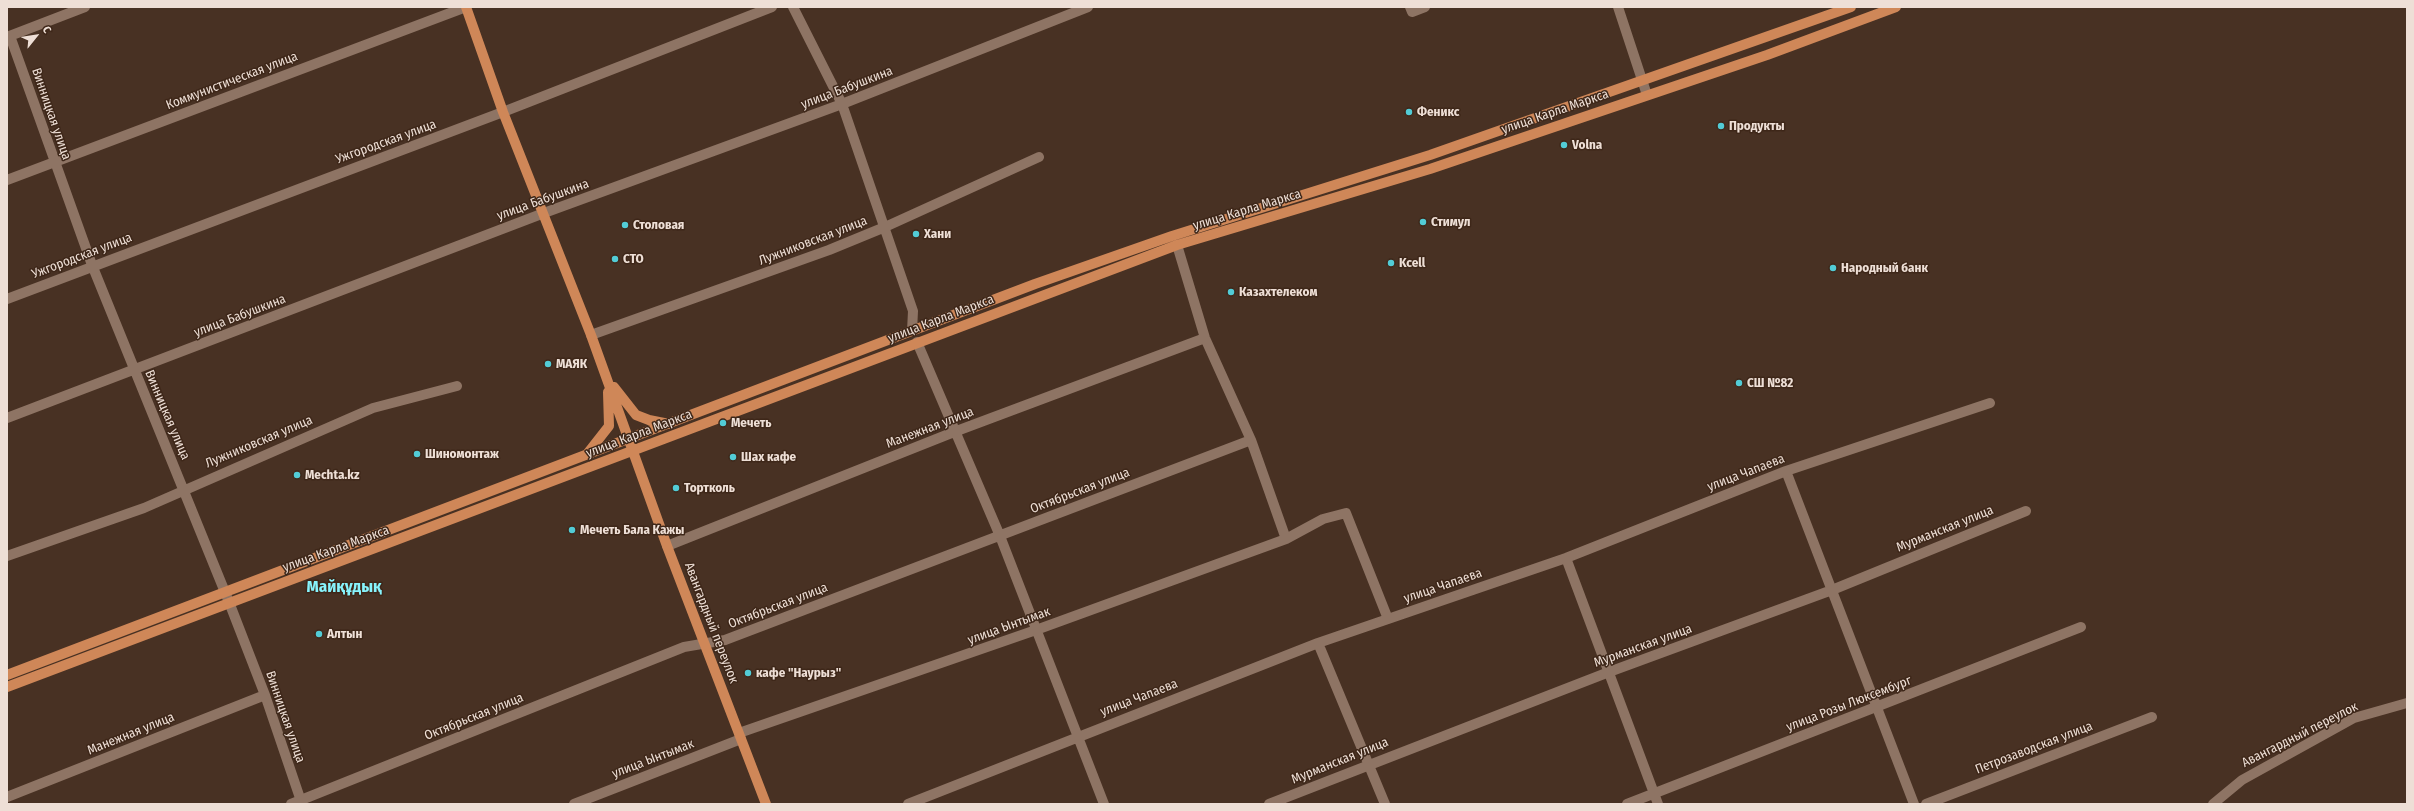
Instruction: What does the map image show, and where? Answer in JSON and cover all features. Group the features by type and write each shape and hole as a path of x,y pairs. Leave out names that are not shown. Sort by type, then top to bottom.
{"main road":[{"path":"466,7 503,112 544,213 591,335 604,374 608,392 609,426 602,438 586,456"},
{"name":"улица Карла Маркса","path":"7,675 224,591 586,456 1035,284 1165,238 1430,155 1851,7"},
{"name":"улица Карла Маркса","path":"7,687 1176,245 1430,169 1767,55 1896,7"},
{"path":"604,374 636,415 649,420 669,424"},
{"name":"Авангардный переулок","path":"604,374 630,439 668,546 766,804"}],"street":[{"path":"8,36 85,7"},
{"name":"Коммунистическая улица","path":"7,180 466,7"},
{"name":"Ужгородская улица","path":"7,298 503,112 772,7"},
{"path":"793,7 842,104 913,311 912,331"},
{"name":"улица Бабушкина","path":"7,418 544,213 842,104 1088,7"},
{"path":"1411,9 1425,7"},
{"path":"1618,7 1629,45 1647,95"},
{"name":"Винницкая улица","path":"8,36 92,265 229,602 265,695 298,803"},
{"name":"Лужниковская улица","path":"591,335 829,250 884,227 1039,157"},
{"path":"1176,245 1205,338 1251,440 1286,539"},
{"name":"Манежная улица","path":"668,546 954,432 1205,338"},
{"path":"917,342 954,432 1000,536 1104,804"},
{"name":"Лужниковская улица","path":"7,556 144,508 183,489 373,408 457,386"},
{"name":"улица Чапаева","path":"908,804 1077,736 1318,643 1566,558 1786,471 1990,403"},
{"name":"Октябрьская улица","path":"298,803 684,648 726,640 1251,440"},
{"path":"1786,471 1914,804"},
{"name":"Мурманская улица","path":"1269,804 1368,764 1609,672 1832,590 2026,510"},
{"name":"улица Ынтымак","path":"574,804 740,736 1286,539 1323,519 1346,513 1388,619"},
{"path":"1566,558 1658,804"},
{"name":"улица Розы Люксембург","path":"1627,804 2081,627"},
{"path":"1318,643 1385,804"},
{"name":"Манежная улица","path":"7,796 265,695"},
{"name":"Авангардный переулок","path":"2213,804 2242,780 2354,718 2407,703"},
{"name":"Петрозаводская улица","path":"1926,804 2152,717"}],"place":[{"name":"Феникс","path":"1409,112"},
{"name":"Продукты","path":"1721,126"},
{"name":"Volna","path":"1564,145"},
{"name":"Стимул","path":"1423,222"},
{"name":"Столовая","path":"625,225"},
{"name":"Хани","path":"916,234"},
{"name":"СТО","path":"615,259"},
{"name":"Kcell","path":"1391,263"},
{"name":"Народный банк","path":"1833,268"},
{"name":"Казахтелеком","path":"1231,292"},
{"name":"МАЯК","path":"548,364"},
{"name":"СШ №82","path":"1739,383"},
{"name":"Мечеть","path":"723,423"},
{"name":"Шиномонтаж","path":"417,454"},
{"name":"Шах кафе","path":"733,457"},
{"name":"Mechta.kz","path":"297,475"},
{"name":"Тортколь","path":"676,488"},
{"name":"Мечеть Бала Кажы","path":"572,530"},
{"name":"Алтын","path":"319,634"},
{"name":"кафе \"Наурыз\"","path":"748,673"}],"district":[{"name":"Майқұдық","path":"344,587"}]}
